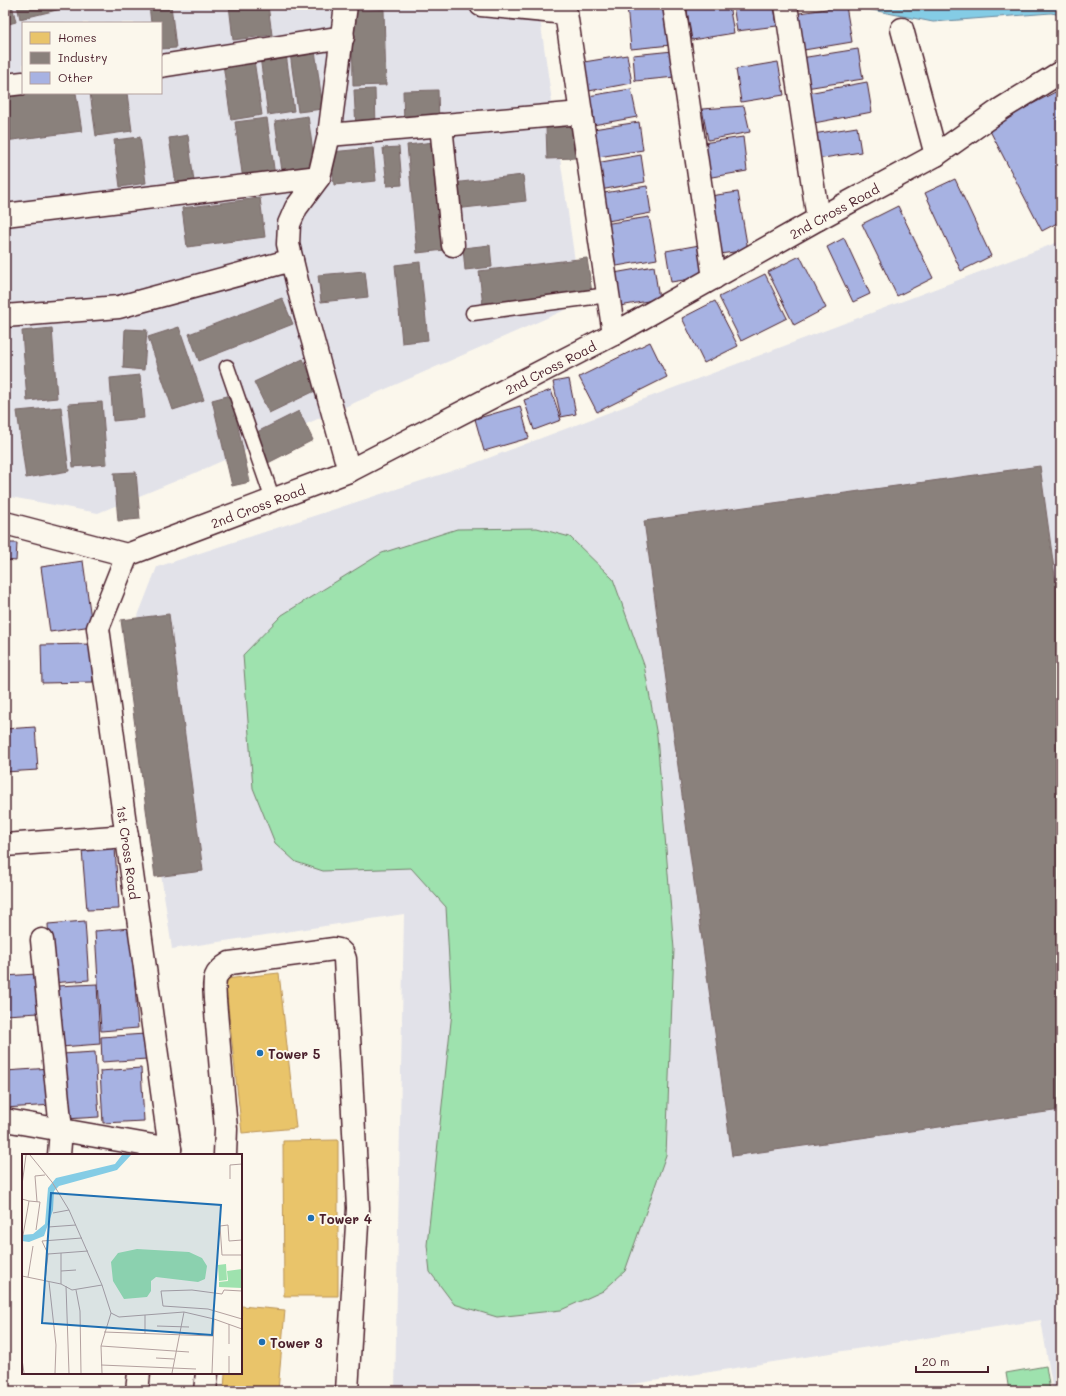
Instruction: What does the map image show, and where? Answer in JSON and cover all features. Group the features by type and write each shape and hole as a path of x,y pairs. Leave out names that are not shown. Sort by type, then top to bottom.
{"street":[{"path":"346,5 329,135 319,177 296,208 289,224 288,244 349,471"},
{"path":"481,5 573,9 581,113 614,334"},
{"path":"674,5 714,278"},
{"path":"786,5 818,219"},
{"path":"902,29 936,155"},
{"path":"162,66 343,37"},
{"name":"2nd Cross Road","path":"127,555 349,471 614,334 818,219 936,155 1061,72"},
{"path":"5,85 22,83"},
{"path":"329,135 581,113"},
{"path":"441,125 453,245"},
{"path":"5,215 319,177"},
{"path":"5,316 119,307 292,260"},
{"path":"5,523 127,555"},
{"name":"1st Cross Road","path":"127,555 98,628 169,1152"},
{"path":"5,844 127,836"},
{"path":"42,940 61,1130 60,1154"},
{"path":"225,1154 226,1129 214,980 219,970 230,963 334,949 340,950 345,959 358,1208 346,1391"},
{"path":"5,1120 169,1152"},
{"path":"136,1391 139,1374"},
{"path":"205,1391 208,1374"}],"lane":[{"path":"473,313 608,295"},
{"path":"227,367 273,500"}],"shaded area":[{"path":"5,5 538,5 581,303 188,476 98,513 5,496"},
{"path":"1061,241 1061,1391 1053,1391 1041,1320 589,1391 395,1391 404,914 172,949 127,644 157,567 470,465"}],"green space":[{"path":"537,528 570,537 613,579 644,665 657,736 674,949 666,1155 625,1271 603,1291 561,1310 497,1317 454,1304 430,1272 427,1245 452,1012 446,907 411,868 323,871 296,862 275,843 253,788 243,655 282,615 382,553 457,529"},
{"path":"1046,1366 1050,1391 1009,1391 1006,1373"}],"water":[{"path":"847,5 1061,5 1061,15 1051,13 933,22"}],"building: Homes":[{"name":"Tower 5","path":"279,973 296,1128 242,1133 225,979"},
{"name":"Tower 4","path":"338,1140 338,1296 284,1296 283,1141"},
{"name":"Tower 3","path":"242,1306 285,1310 278,1391 224,1391 225,1374 242,1374"}],"building: Industry":[{"path":"5,5 12,5 16,22 5,25"},
{"path":"17,5 61,5 61,9 20,19"},
{"path":"149,5 171,5 176,48 162,49 162,22 151,22"},
{"path":"229,5 268,5 272,35 233,40"},
{"path":"384,10 386,85 353,86 352,11"},
{"path":"315,50 323,109 298,112 290,53"},
{"path":"286,54 294,111 268,115 260,57"},
{"path":"254,60 262,115 231,120 223,64"},
{"path":"375,89 376,129 356,129 354,90"},
{"path":"438,90 439,124 404,125 403,91"},
{"path":"5,94 76,94 82,131 5,141"},
{"path":"90,94 127,94 132,131 96,136"},
{"path":"308,116 315,166 282,171 275,121"},
{"path":"267,118 275,176 243,180 235,122"},
{"path":"575,125 576,158 547,159 546,126"},
{"path":"188,135 195,189 177,191 169,138"},
{"path":"140,137 146,183 120,187 114,140"},
{"path":"434,142 445,250 417,253 407,145"},
{"path":"399,147 402,185 387,186 383,148"},
{"path":"373,148 376,181 334,185 331,152"},
{"path":"523,175 526,201 455,209 452,183"},
{"path":"260,198 265,237 187,247 182,208"},
{"path":"490,245 492,267 465,270 463,248"},
{"path":"587,258 592,293 483,306 479,271"},
{"path":"420,262 428,340 402,343 395,265"},
{"path":"365,271 368,297 321,302 318,275"},
{"path":"282,298 293,324 199,361 189,334"},
{"path":"179,327 204,400 173,410 148,337"},
{"path":"52,328 57,398 27,401 22,331"},
{"path":"125,329 147,330 144,370 123,368"},
{"path":"303,359 317,390 269,413 254,382"},
{"path":"140,375 144,418 113,421 110,378"},
{"path":"231,395 250,482 232,486 212,400"},
{"path":"102,402 107,464 73,467 68,404"},
{"path":"61,407 69,471 26,478 17,411"},
{"path":"299,411 313,440 268,463 253,434"},
{"path":"1040,466 1061,620 1061,1110 732,1156 644,521"},
{"path":"5,469 7,469 9,499 5,499"},
{"path":"136,472 140,519 118,521 114,473"},
{"path":"169,614 203,871 155,877 121,620"}],"building: Other":[{"path":"627,5 667,5 671,45 631,49"},
{"path":"686,5 729,5 734,33 692,40"},
{"path":"733,5 774,5 777,26 737,31"},
{"path":"846,6 852,42 798,51 793,14"},
{"path":"858,49 863,79 806,88 801,58"},
{"path":"673,51 675,77 635,81 633,55"},
{"path":"627,55 632,83 589,91 584,62"},
{"path":"778,62 784,95 741,102 736,69"},
{"path":"867,82 872,112 814,123 808,93"},
{"path":"631,89 637,117 593,125 588,96"},
{"path":"1061,89 1061,221 1042,231 988,127"},
{"path":"744,106 750,132 708,140 702,109"},
{"path":"639,122 643,150 598,157 593,129"},
{"path":"857,127 861,152 817,159 813,134"},
{"path":"743,137 747,171 706,178 703,143"},
{"path":"641,155 645,182 600,190 596,163"},
{"path":"955,179 991,256 961,271 925,193"},
{"path":"647,186 651,213 608,221 604,193"},
{"path":"738,192 748,250 720,254 710,196"},
{"path":"898,206 933,278 897,296 862,224"},
{"path":"649,217 657,259 611,267 604,224"},
{"path":"844,238 870,294 853,302 827,247"},
{"path":"705,244 710,276 671,282 666,251"},
{"path":"800,256 826,308 794,325 768,272"},
{"path":"654,266 659,299 620,306 614,273"},
{"path":"765,274 787,318 741,341 719,297"},
{"path":"715,301 738,346 704,363 682,318"},
{"path":"650,342 667,377 597,412 579,377"},
{"path":"569,379 576,414 561,417 553,382"},
{"path":"551,390 561,420 534,430 524,400"},
{"path":"520,406 529,438 484,451 475,419"},
{"path":"5,543 17,543 16,561 5,560"},
{"path":"83,561 92,626 50,632 41,567"},
{"path":"92,644 93,682 42,683 41,645"},
{"path":"35,727 38,770 5,772 5,729"},
{"path":"115,848 119,909 87,910 82,850"},
{"path":"85,921 89,980 51,983 48,924"},
{"path":"131,928 138,1028 101,1031 95,931"},
{"path":"36,974 39,1013 5,1015 5,976"},
{"path":"97,984 100,1044 61,1047 57,986"},
{"path":"145,1034 147,1059 102,1062 101,1037"},
{"path":"95,1052 99,1117 66,1119 62,1054"},
{"path":"51,1068 53,1105 5,1108 5,1071"},
{"path":"141,1068 144,1121 103,1123 100,1071"}],"place":[{"name":"Tower 5","path":"260,1053"},
{"name":"Tower 4","path":"311,1218"},
{"name":"Tower 3","path":"262,1342"}]}
